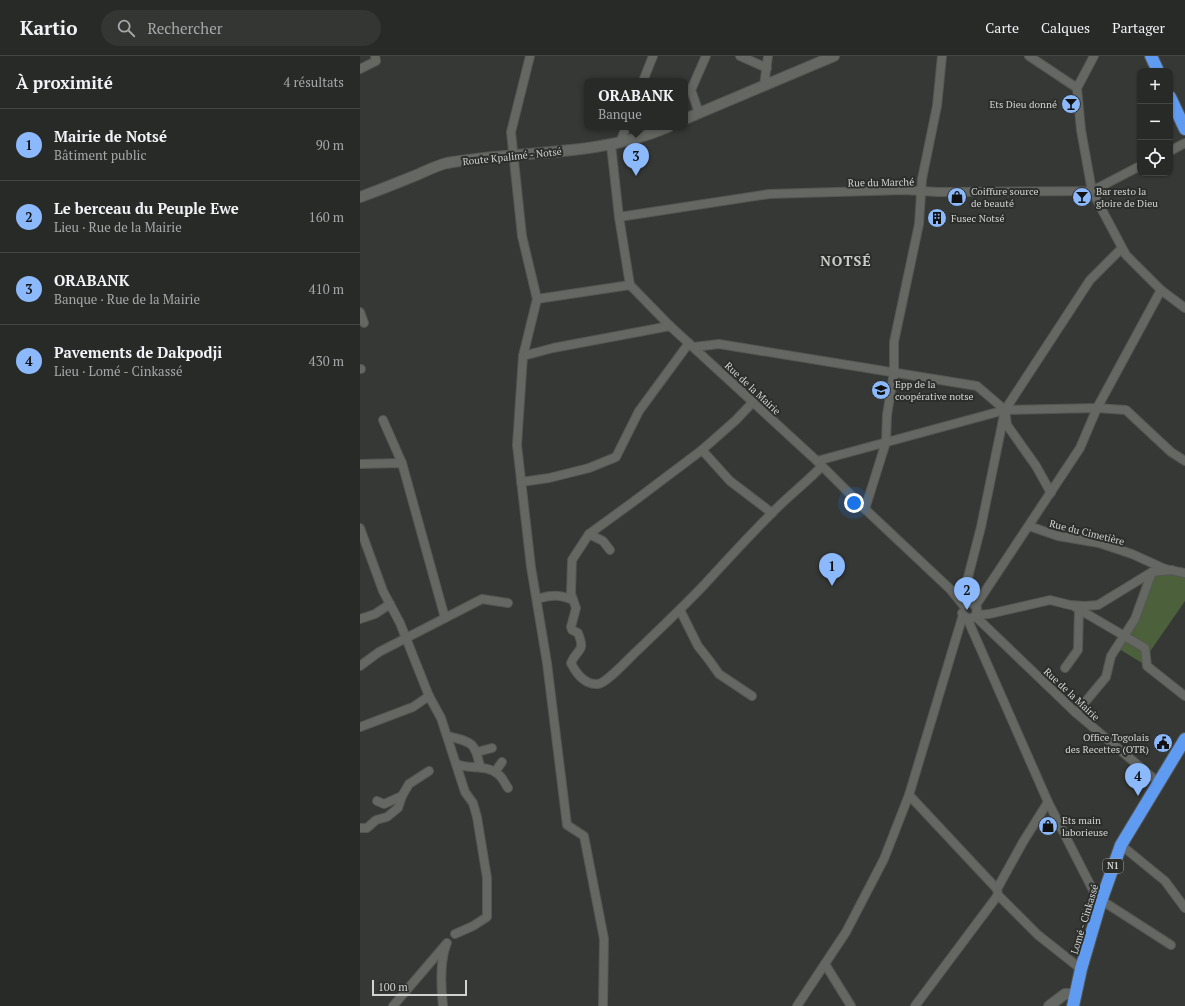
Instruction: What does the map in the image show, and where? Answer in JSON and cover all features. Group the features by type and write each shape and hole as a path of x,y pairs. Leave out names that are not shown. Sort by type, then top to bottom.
{"highway":[{"path":"1151,56 1157,68"},
{"path":"1173,103 1185,129"},
{"name":"Lomé - Cinkassé","path":"1074,1000 1081,969 1101,902 1121,844 1185,739"}],"main road":[{"path":"688,118 834,56"},
{"name":"Route Kpalimé - Notsé","path":"360,197 446,164 616,144 660,130"},
{"path":"1049,1006 1065,994 1074,1000"}],"street":[{"path":"360,69 376,61 375,56"},
{"path":"530,56 512,132 513,155 522,236 537,299 524,356 517,445 531,567 548,663 567,825 584,836 604,939 603,1006"},
{"path":"644,78 653,56"},
{"path":"699,113 691,90 706,56"},
{"path":"740,56 767,68"},
{"path":"764,86 768,56"},
{"path":"866,509 886,442 887,415 894,372 894,342 919,224 922,179 937,106 942,56"},
{"path":"1029,56 1077,88"},
{"path":"1094,56 1077,88 1081,130 1092,191 1126,255 1161,290 1185,308"},
{"path":"537,299 630,285 619,217 616,144 624,130"},
{"path":"1173,149 1185,143"},
{"name":"Rue du Marché","path":"619,217 769,194 898,190 938,192 1092,191 1137,168"},
{"path":"797,1006 846,932 884,859 909,795 971,616 978,611 969,604 967,581 981,527 1005,410 1090,280 1122,248"},
{"name":"Rue de la Mairie","path":"630,285 670,326 820,464 950,589 969,604"},
{"path":"1161,290 1097,408 1080,448 1052,493 1029,526 969,604 961,610 971,616 1048,802 1101,902 1171,945"},
{"path":"360,312 364,323"},
{"path":"524,356 553,348 670,326"},
{"path":"521,482 549,478 589,468 616,457 639,411 691,345 719,344 977,386 1005,410 1008,425 1036,466 1052,493"},
{"path":"753,402 736,420 702,450 589,534 572,560 571,594 576,608 571,627 572,630 578,633 582,645 581,650 570,663 581,678 586,682 597,684 602,683 615,673 622,664 680,610 772,513 807,482 820,464 886,442 1005,410 1097,408 1126,410 1171,452 1185,461"},
{"path":"383,420 402,463 445,618"},
{"path":"702,450 730,481 772,513"},
{"path":"360,464 402,463"},
{"name":"Rue du Cimetière","path":"1029,526 1058,536 1099,543 1132,554 1165,569 1185,573"},
{"path":"360,528 383,591 400,623 428,696 441,718 465,792 473,803 477,817 487,878 487,916 473,926 455,934"},
{"path":"589,534 603,541 610,550"},
{"path":"1070,605 1098,605 1152,572 1172,570"},
{"path":"1076,712 1106,677 1111,656 1135,619 1152,572"},
{"path":"536,599 549,595 562,595 573,600"},
{"path":"360,666 379,652 482,599 508,603"},
{"path":"971,616 989,614 1050,600 1079,608 1145,648 1147,666 1185,696"},
{"path":"360,619 375,614 390,604"},
{"path":"1065,668 1078,650 1079,608"},
{"path":"680,610 698,646 719,674 752,696"},
{"name":"Rue de la Mairie","path":"971,616 1076,712 1158,782"},
{"path":"360,728 413,707 428,696"},
{"path":"448,736 468,741 477,752 480,767"},
{"path":"477,752 492,748"},
{"path":"495,772 502,762"},
{"path":"457,764 460,766 480,767 495,772 500,775 508,788"},
{"path":"360,828 367,828 376,820 387,817 398,808 402,796 409,784 429,771"},
{"path":"909,795 1038,935 1081,969"},
{"path":"377,801 384,804 402,796"},
{"path":"915,1006 998,892 1022,842 1048,802"},
{"path":"1121,844 1165,881 1185,908"},
{"path":"393,1006 447,943 444,952 442,992 443,1006"},
{"path":"825,964 851,1006"}],"green space":[{"path":"1153,573 1172,573 1185,576 1185,601 1142,663 1116,647 1136,619"}],"place":[{"name":"Ets Dieu donné","path":"1071,104"},
{"name":"ORABANK","path":"636,176"},
{"name":"Coiffure source de beauté","path":"957,197"},
{"name":"Bar resto la gloire de Dieu","path":"1082,197"},
{"name":"Fusec Notsé","path":"937,218"},
{"name":"Epp de la coopérative notse","path":"881,390"},
{"name":"Mairie de Notsé","path":"832,586"},
{"name":"Le berceau du Peuple Ewe","path":"967,610"},
{"name":"Office Togolais des Recettes (OTR)","path":"1163,743"},
{"name":"Pavements de Dakpodji","path":"1138,796"},
{"name":"Ets main laborieuse","path":"1048,826"}],"district":[{"name":"NOTSÉ","path":"846,261"}]}
